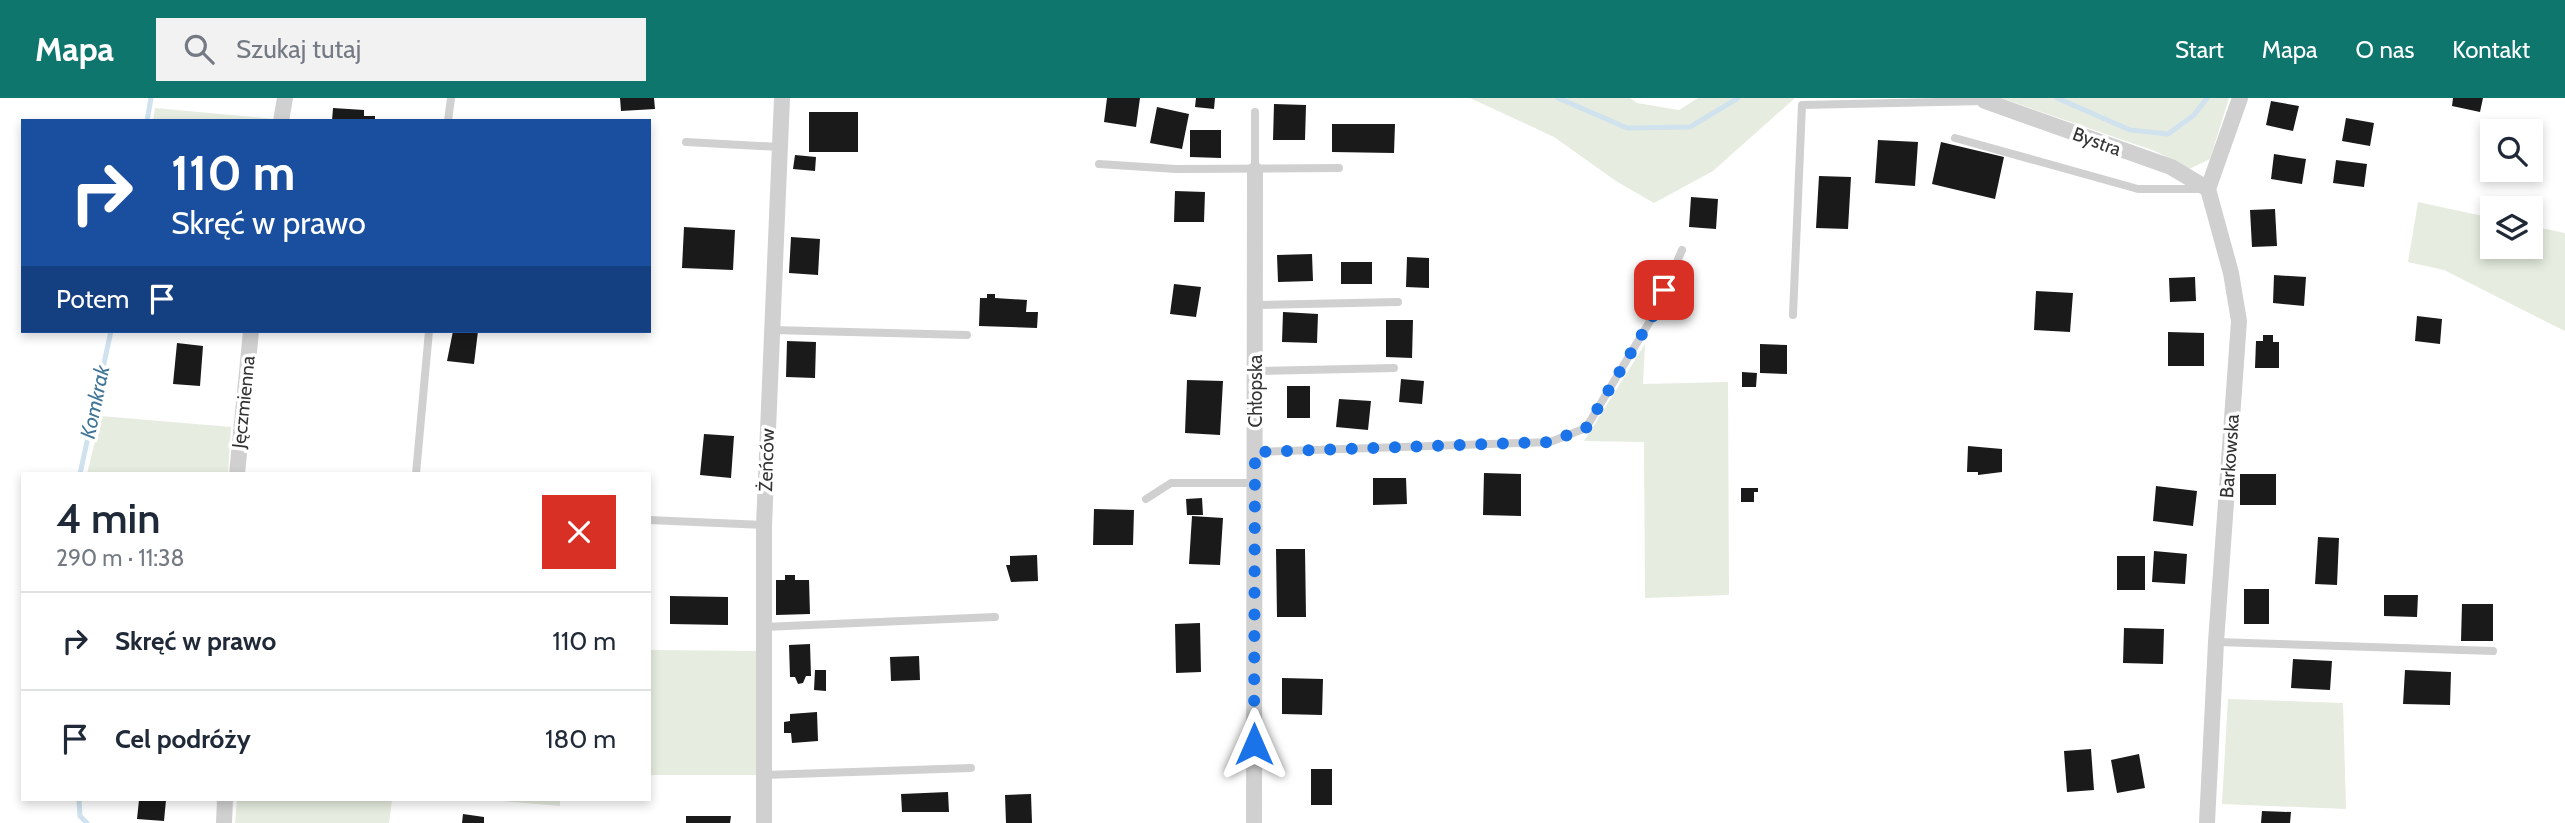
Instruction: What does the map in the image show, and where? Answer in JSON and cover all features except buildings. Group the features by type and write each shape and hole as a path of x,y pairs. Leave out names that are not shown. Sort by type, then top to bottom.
{"street":[{"path":"281,119 285,98"},
{"name":"Żeńców","path":"764,823 764,525 782,98"},
{"path":"2208,189 2240,98"},
{"name":"Bystra","path":"1985,99 2171,167 2208,189"},
{"name":"Chłopska","path":"1254,823 1255,170"},
{"name":"Barkowska","path":"2207,823 2216,642 2239,321 2231,273 2208,189"},
{"name":"Jęczmienna","path":"237,472 251,333"},
{"path":"223,823 225,801"}],"lane":[{"path":"448,119 451,98"},
{"path":"1794,315 1802,105 1985,99"},
{"path":"1255,112 1255,170"},
{"path":"1955,138 2138,188 2208,189"},
{"path":"686,142 780,147"},
{"path":"1099,164 1255,170 1339,168"},
{"path":"1255,452 1550,442 1586,428 1656,311 1682,250"},
{"path":"1255,305 1398,302"},
{"path":"771,331 967,335"},
{"path":"415,472 429,333"},
{"path":"1255,371 1394,368"},
{"path":"1146,499 1171,483 1254,483"},
{"path":"651,520 764,525"},
{"path":"764,628 995,617"},
{"path":"2216,642 2493,651"},
{"path":"764,775 971,768"}],"shaded area":[{"path":"1470,98 1630,98 1637,103 1679,110 1698,98 1795,98 1713,171 1654,203 1616,181 1554,137"},
{"path":"2001,98 2229,98 2210,159 2189,169 2155,151"},
{"path":"155,108 276,119 153,119"},
{"path":"2418,202 2480,215 2480,259 2543,259 2543,228 2565,233 2565,331 2444,270 2408,262"},
{"path":"1645,344 1643,384 1728,382 1729,595 1645,598 1644,442 1584,441"},
{"path":"101,416 231,427 228,472 87,472"},
{"path":"651,650 758,651 757,775 651,775"},
{"path":"2228,699 2343,703 2346,809 2222,804"},
{"path":"237,801 392,801 389,823 235,823"},
{"path":"502,801 560,801 560,806"}],"waterway":[{"name":"Komkrak","path":"147,119 151,98"},
{"path":"1558,98 1627,128 1690,127 1738,98"},
{"path":"2057,98 2130,130 2168,134 2194,115 2207,98"},
{"name":"Komkrak","path":"80,472 111,333"},
{"name":"Komkrak","path":"79,801 80,816 87,823"}],"route":[{"path":"1254,744 1255,452 1550,442 1586,428 1656,311 1664,290"}]}
